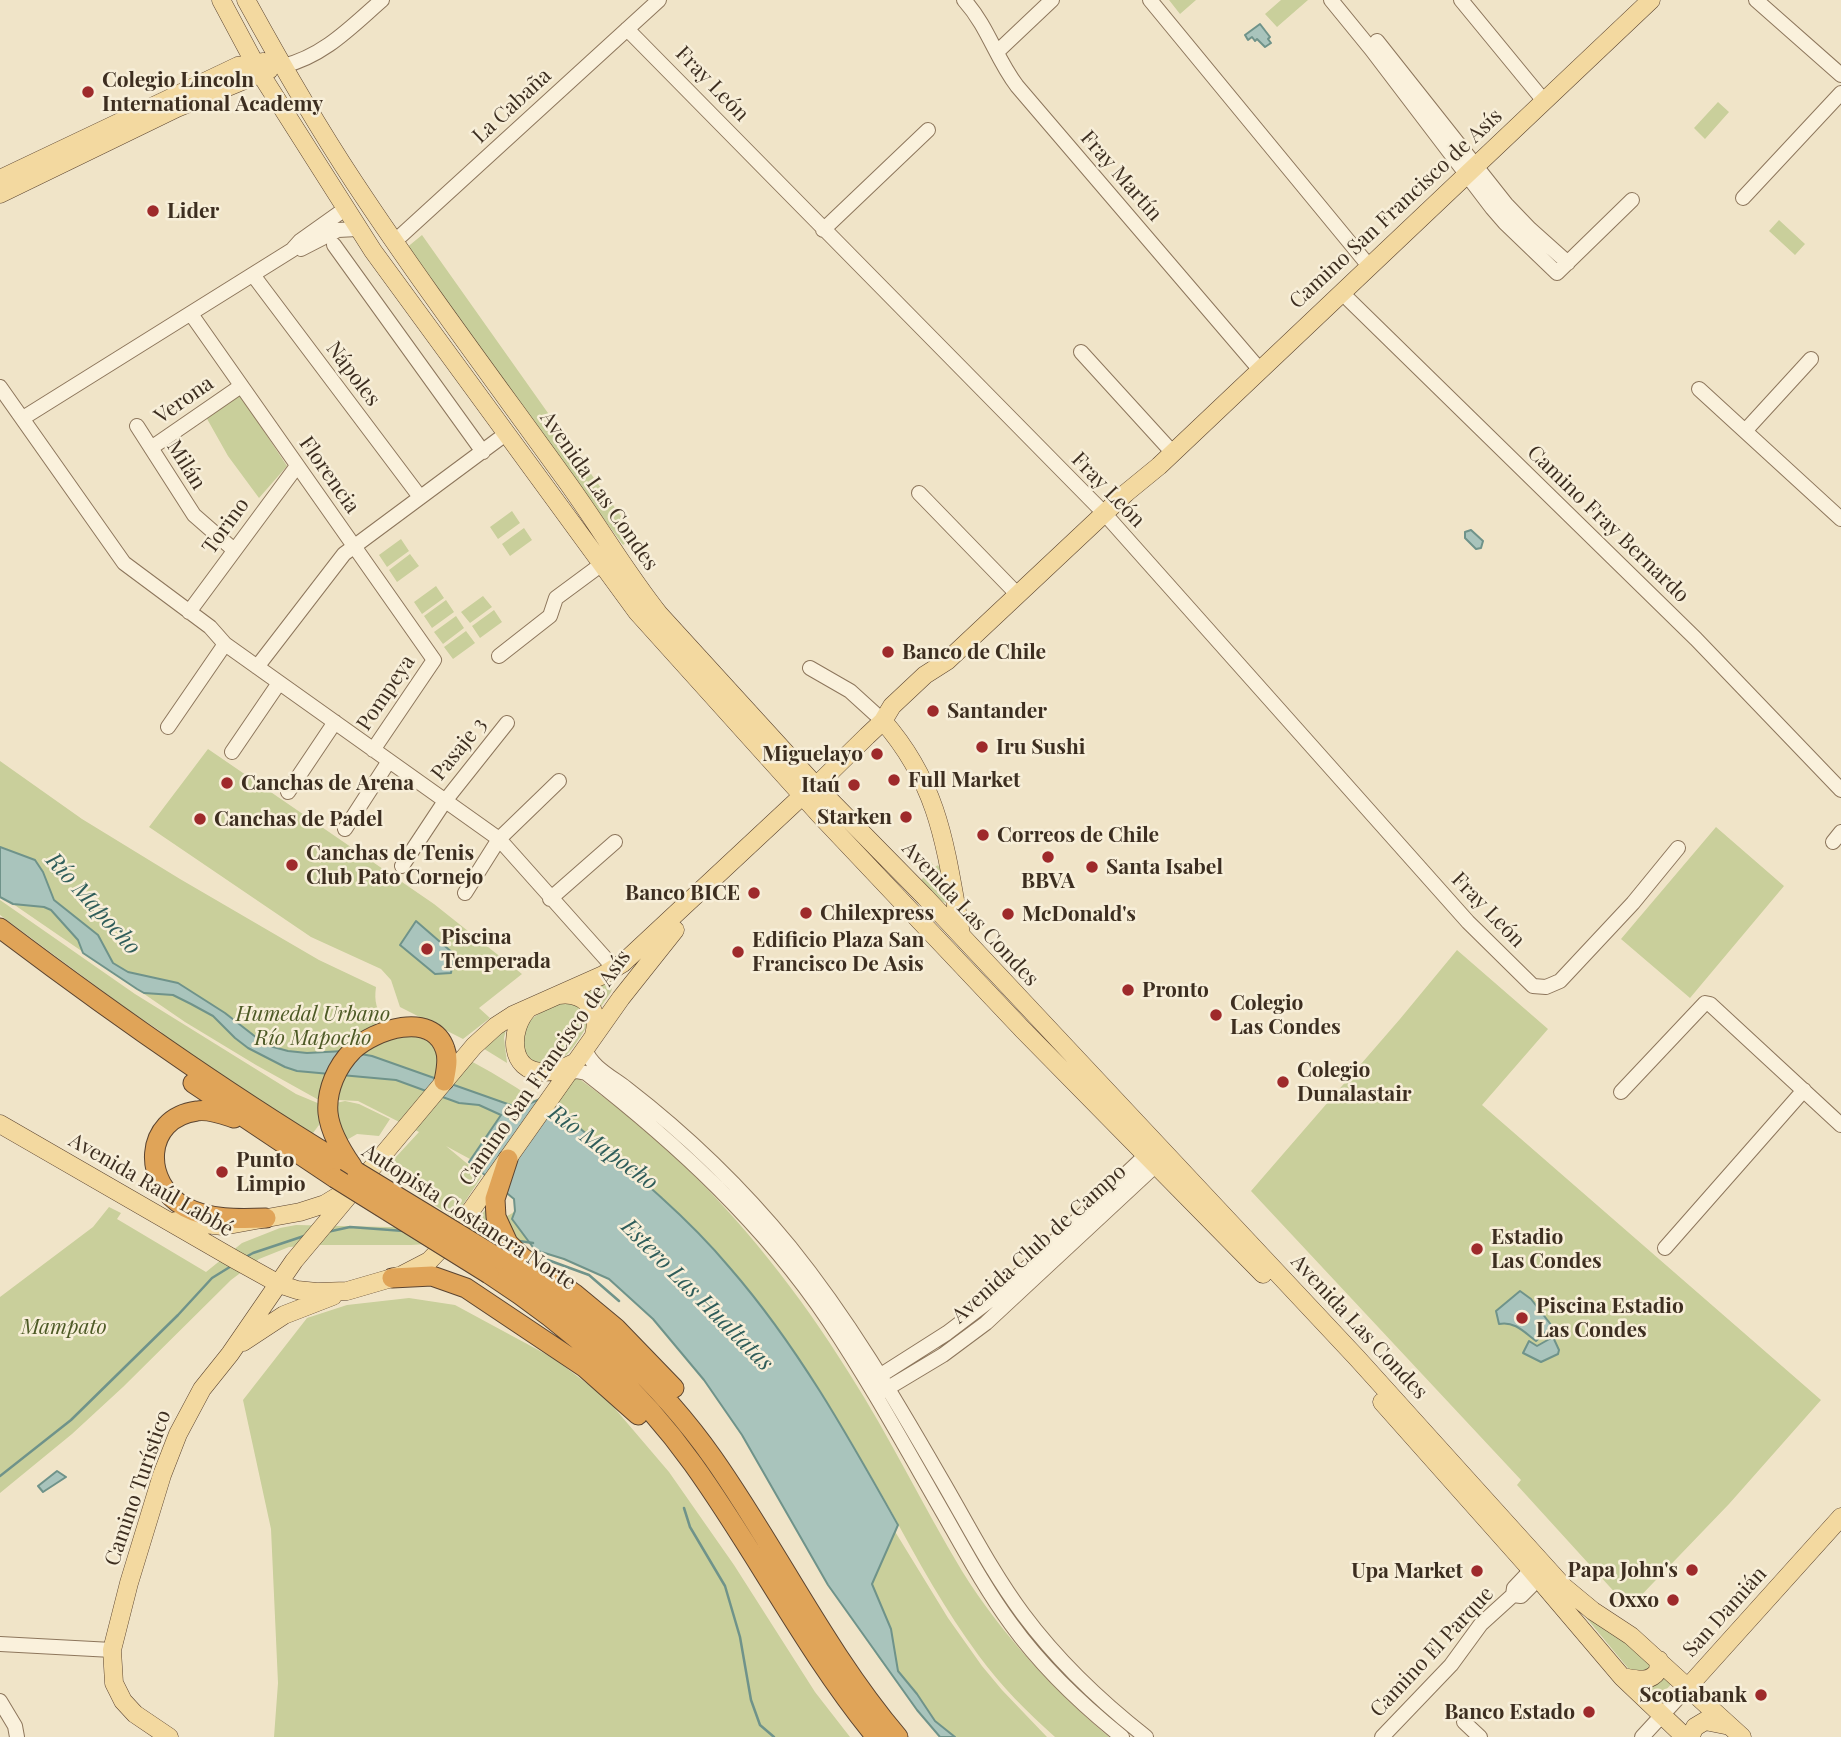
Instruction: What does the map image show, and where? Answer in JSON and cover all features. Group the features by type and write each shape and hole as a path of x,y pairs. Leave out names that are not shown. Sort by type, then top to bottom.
{"highway":[{"name":"Autopista Costanera Norte","path":"0,928 142,1032 348,1174 580,1317 648,1379 691,1427 818,1656 876,1737"},
{"name":"Autopista Costanera Norte","path":"0,944 110,1026 258,1128 348,1174"},
{"path":"348,1174 328,1114 332,1084 348,1056 361,1043 380,1033 398,1028 420,1028 435,1034 444,1046 447,1057 444,1081"},
{"path":"258,1128 211,1111 187,1113 173,1121 162,1132 156,1144 154,1162 158,1180 164,1190 186,1207 213,1216 266,1218"},
{"path":"508,1159 495,1199 496,1217 509,1243 529,1262 575,1294 616,1328 665,1378 715,1443 741,1519"},
{"path":"392,1278 423,1275 453,1282 576,1361 611,1390 741,1519"},
{"name":"Autopista Costanera Norte","path":"741,1519 863,1692 898,1737"}],"main road":[{"name":"Avenida Las Condes","path":"221,0 256,68 357,229 637,612 809,791 961,934 1349,1349 1554,1576 1582,1602 1631,1636 1736,1732"},
{"name":"Avenida Las Condes","path":"246,0 352,180 394,242 659,614 809,791 818,813 994,999 1325,1340 1622,1677 1661,1716 1688,1737"},
{"name":"Camino San Francisco de Asís","path":"818,813 793,818 684,920 657,950 453,1236 436,1254 411,1272 347,1291 308,1291 279,1284 294,1261 341,1206 348,1174 400,1134 464,1057 496,1026 531,1006 558,996 614,968 655,935 883,721 901,712 937,677 947,661 1104,513 1173,453 1651,0"},
{"path":"239,34 254,38 265,34"},
{"path":"0,194 268,62 283,66"},
{"path":"0,179 238,66 256,68"},
{"path":"345,209 363,209 383,225"},
{"path":"525,459 538,468 554,464"},
{"path":"883,721 915,764 937,813 961,934"},
{"path":"614,968 622,985 621,998"},
{"path":"531,1006 522,1017 514,1036 515,1050 521,1062 530,1069 543,1072 557,1070 581,1055 596,1024 596,1016 588,1003 574,995 558,996"},
{"path":"994,999 1010,1004 1021,1000"},
{"name":"Avenida Raúl Labbé","path":"0,1124 234,1259 254,1274 279,1284"},
{"path":"166,1219 214,1226 316,1208 348,1174"},
{"path":"254,1274 262,1307"},
{"name":"Camino Turístico","path":"169,1737 135,1714 120,1696 113,1675 113,1650 128,1583 174,1445 196,1398 279,1284"},
{"path":"230,1354 261,1328 284,1315 347,1291"},
{"name":"San Damián","path":"1688,1687 1841,1517"},
{"path":"1622,1677 1639,1680 1651,1678 1658,1671 1659,1660"},
{"path":"1688,1737 1695,1727 1705,1721 1736,1732"}],"street":[{"path":"283,66 323,50 382,0"},
{"name":"La Cabaña","path":"394,242 659,0"},
{"name":"Fray Martín","path":"964,0 985,26 1017,86 1260,370"},
{"path":"997,52 1052,0"},
{"path":"1150,0 1369,266"},
{"path":"1461,0 1544,101"},
{"path":"1756,0 1841,75"},
{"path":"1333,3 1375,40 1471,170 1530,229 1563,268 1632,200"},
{"name":"Fray León","path":"627,29 1104,513 1468,922 1533,986 1546,987 1560,981 1633,903 1678,848"},
{"path":"1743,198 1841,93"},
{"path":"823,230 928,130"},
{"path":"23,418 292,250 300,241 345,209"},
{"path":"292,250 304,248 338,230 357,229"},
{"path":"334,245 483,452"},
{"name":"Nápoles","path":"253,275 420,497"},
{"name":"Camino Fray Bernardo","path":"1341,292 1696,639 1841,790"},
{"name":"Florencia","path":"191,314 434,660"},
{"path":"1081,352 1173,453"},
{"path":"1745,431 1811,359"},
{"name":"Verona","path":"151,448 241,386"},
{"path":"0,387 124,563 210,627 225,644 499,839 614,968"},
{"path":"1699,389 1841,519"},
{"name":"Milán","path":"137,426 194,515 234,550"},
{"path":"257,667 340,559 507,433"},
{"name":"Torino","path":"189,612 297,466"},
{"path":"919,493 1018,594"},
{"path":"499,656 550,617 556,598 603,564"},
{"path":"168,727 225,644"},
{"name":"Pompeya","path":"373,750 434,660"},
{"path":"810,668 850,691 883,721"},
{"path":"232,752 279,683"},
{"path":"288,792 335,722"},
{"name":"Pasaje 3","path":"402,866 444,801 507,723"},
{"path":"345,829 389,761"},
{"path":"464,893 499,839 559,781"},
{"path":"550,899 615,842"},
{"path":"1621,1091 1705,1003 1710,1004 1841,1125"},
{"path":"581,1055 678,1130 748,1199 814,1278 885,1381 995,1573 1024,1615 1086,1686 1146,1737"},
{"path":"581,1055 581,1071 687,1158 742,1213 808,1291 876,1396 976,1570 1011,1624 1063,1685 1122,1737"},
{"path":"1665,1248 1804,1090"},
{"name":"Avenida Club de Campo","path":"885,1381 943,1355 967,1339 1005,1297 1151,1160"},
{"name":"Avenida Club de Campo","path":"876,1396 885,1381 934,1342 1005,1297"},
{"path":"934,1342 943,1355"},
{"name":"Camino El Parque","path":"1381,1737 1451,1665 1481,1624 1513,1595 1514,1588 1534,1574"},
{"path":"1,1649 113,1650"},
{"name":"San Damián","path":"1642,1737 1688,1687"},
{"path":"0,1701 15,1726 17,1737"},
{"path":"1464,1722 1480,1737"}],"green space":[{"path":"1169,0 1196,0 1180,14"},
{"path":"1281,0 1308,0 1277,27 1265,14"},
{"path":"1718,102 1729,112 1705,139 1694,128"},
{"path":"1779,220 1805,244 1795,255 1769,231"},
{"path":"422,235 635,536 623,545 405,249"},
{"path":"240,395 287,466 259,498 228,456 206,417"},
{"path":"512,511 520,523 498,539 490,527"},
{"path":"524,528 532,540 510,556 502,544"},
{"path":"401,539 409,551 387,567 379,555"},
{"path":"410,554 419,566 397,582 389,570"},
{"path":"436,586 444,598 422,614 414,602"},
{"path":"483,596 492,607 470,623 461,612"},
{"path":"446,600 454,612 432,628 424,616"},
{"path":"494,610 502,622 480,638 472,626"},
{"path":"456,616 464,628 443,644 434,632"},
{"path":"466,631 475,643 453,659 444,647"},
{"name":"Canchas de Tenis Club Pato Cornejo","path":"208,749 434,904 522,974 479,1008 490,1018 463,1039 400,1007 391,980 381,969 311,937 149,827"},
{"name":"Humedal Urbano Río Mapocho","path":"0,761 82,819 180,879 319,960 376,987 378,1010 392,1026 478,1065 554,1114 891,1525 948,1618 982,1666 1047,1737 939,1737 878,1657 741,1424 645,1303 602,1270 539,1242 501,1240 506,1248 495,1240 411,1245 319,1245 289,1247 259,1259 231,1280 72,1434 0,1493 0,1297 93,1227 109,1207 121,1213 117,1219 206,1272 242,1243 280,1228 296,1225 389,1227 462,1224 477,1221 488,1206 505,1217 515,1211 520,1200 481,1165 446,1146 482,1176 454,1218 383,1171 419,1132 358,1101 317,1099 256,1065 185,1022 0,895"},
{"path":"1716,827 1784,886 1690,998 1621,939"},
{"path":"931,862 935,867 938,865 943,872 946,903 921,880 926,875 921,870"},
{"path":"0,900 135,994 296,1094 320,1104 319,1125 313,1133 274,1113 182,1054 160,1031 0,915"},
{"name":"Estadio Las Condes","path":"1457,950 1548,1029 1482,1105 1821,1400 1729,1504 1629,1608 1517,1485 1521,1480 1251,1191"},
{"path":"615,978 611,992 600,1008 582,992"},
{"path":"566,1001 583,1005 589,1023 564,1057 549,1064 529,1061 524,1054 520,1034 524,1027 534,1017"},
{"path":"507,1025 504,1038 507,1063 481,1047"},
{"path":"578,1078 627,1115 673,1155 746,1231 768,1258 849,1373 977,1594 1029,1660 1109,1737 1055,1737 987,1667 932,1585 822,1393 752,1295 727,1265 672,1209 554,1107 573,1079"},
{"path":"345,1101 359,1104 390,1119 379,1136 357,1134 345,1141 340,1130 336,1103"},
{"path":"409,1298 455,1305 553,1358 605,1397 669,1472 734,1565 815,1692 850,1737 274,1737 278,1683 271,1529 243,1400 307,1318 347,1305"},
{"path":"1579,1609 1632,1646 1649,1663 1652,1671 1632,1673"},
{"path":"1663,1674 1673,1682 1658,1699 1647,1687"}],"water":[{"path":"1260,24 1270,37 1268,39 1271,43 1265,47 1257,39 1255,41 1252,37 1248,40 1245,35"},
{"path":"1471,530 1483,541 1481,548 1476,549 1465,538 1465,532"},
{"name":"Río Mapocho","path":"0,847 35,860 54,900 98,935 113,963 128,972 178,983 225,1013 266,1045 307,1053 344,1051 372,1056 519,1108 540,1099 554,1107 623,1164 690,1224 730,1268 777,1328 841,1425 898,1525 872,1584 891,1629 898,1671 935,1721 955,1737 940,1737 917,1710 828,1585 742,1435 704,1380 653,1319 609,1279 564,1259 535,1250 512,1219 515,1211 514,1199 469,1162 501,1115 479,1105 459,1103 396,1080 297,1071 285,1067 248,1048 213,1016 191,1004 173,995 144,993 83,953 78,940 51,910 13,904 0,897"},
{"name":"Piscina Temperada","path":"416,921 454,954 451,973 435,974 400,945"},
{"name":"Piscina Estadio Las Condes","path":"1520,1291 1531,1299 1552,1326 1536,1341 1515,1326 1499,1324 1496,1311"},
{"path":"1553,1337 1558,1354 1541,1362 1523,1353 1529,1341 1537,1346"},
{"path":"57,1471 66,1477 43,1492 38,1486"}],"waterway":[{"name":"Estero Las Hualtatas","path":"327,1232 350,1227 404,1231"},
{"name":"Estero Las Hualtatas","path":"244,1258 304,1236"},
{"name":"Estero Las Hualtatas","path":"480,1237 498,1239"},
{"name":"Estero Las Hualtatas","path":"519,1241 533,1243"},
{"path":"548,1260 589,1275 619,1301"},
{"name":"Estero Las Hualtatas","path":"0,1476 71,1420 212,1278 233,1265"},
{"path":"684,1508 690,1527 725,1586 740,1637 751,1700 760,1725 774,1737"}],"place":[{"name":"Colegio Lincoln International Academy","path":"88,92"},
{"name":"Lider","path":"153,211"},
{"name":"Banco de Chile","path":"888,652"},
{"name":"Santander","path":"933,711"},
{"name":"Iru Sushi","path":"982,747"},
{"name":"Miguelayo","path":"877,754"},
{"name":"Full Market","path":"894,780"},
{"name":"Canchas de Arena","path":"227,783"},
{"name":"Itaú","path":"854,785"},
{"name":"Starken","path":"906,817"},
{"name":"Canchas de Padel","path":"200,819"},
{"name":"Correos de Chile","path":"983,835"},
{"name":"BBVA","path":"1048,857"},
{"name":"Canchas de Tenis Club Pato Cornejo","path":"292,865"},
{"name":"Santa Isabel","path":"1092,867"},
{"name":"Banco BICE","path":"754,893"},
{"name":"Chilexpress","path":"806,913"},
{"name":"McDonald's","path":"1008,914"},
{"name":"Piscina Temperada","path":"427,949"},
{"name":"Edificio Plaza San Francisco De Asis","path":"738,952"},
{"name":"Pronto","path":"1128,990"},
{"name":"Colegio Las Condes","path":"1216,1015"},
{"name":"Colegio Dunalastair","path":"1283,1082"},
{"name":"Punto Limpio","path":"222,1172"},
{"name":"Estadio Las Condes","path":"1477,1249"},
{"name":"Piscina Estadio Las Condes","path":"1522,1318"},
{"name":"Papa John's","path":"1692,1570"},
{"name":"Upa Market","path":"1477,1571"},
{"name":"Oxxo","path":"1673,1600"},
{"name":"Scotiabank","path":"1761,1695"},
{"name":"Banco Estado","path":"1589,1712"}],"park label":[{"name":"Mampato","path":"64,1327"}]}
